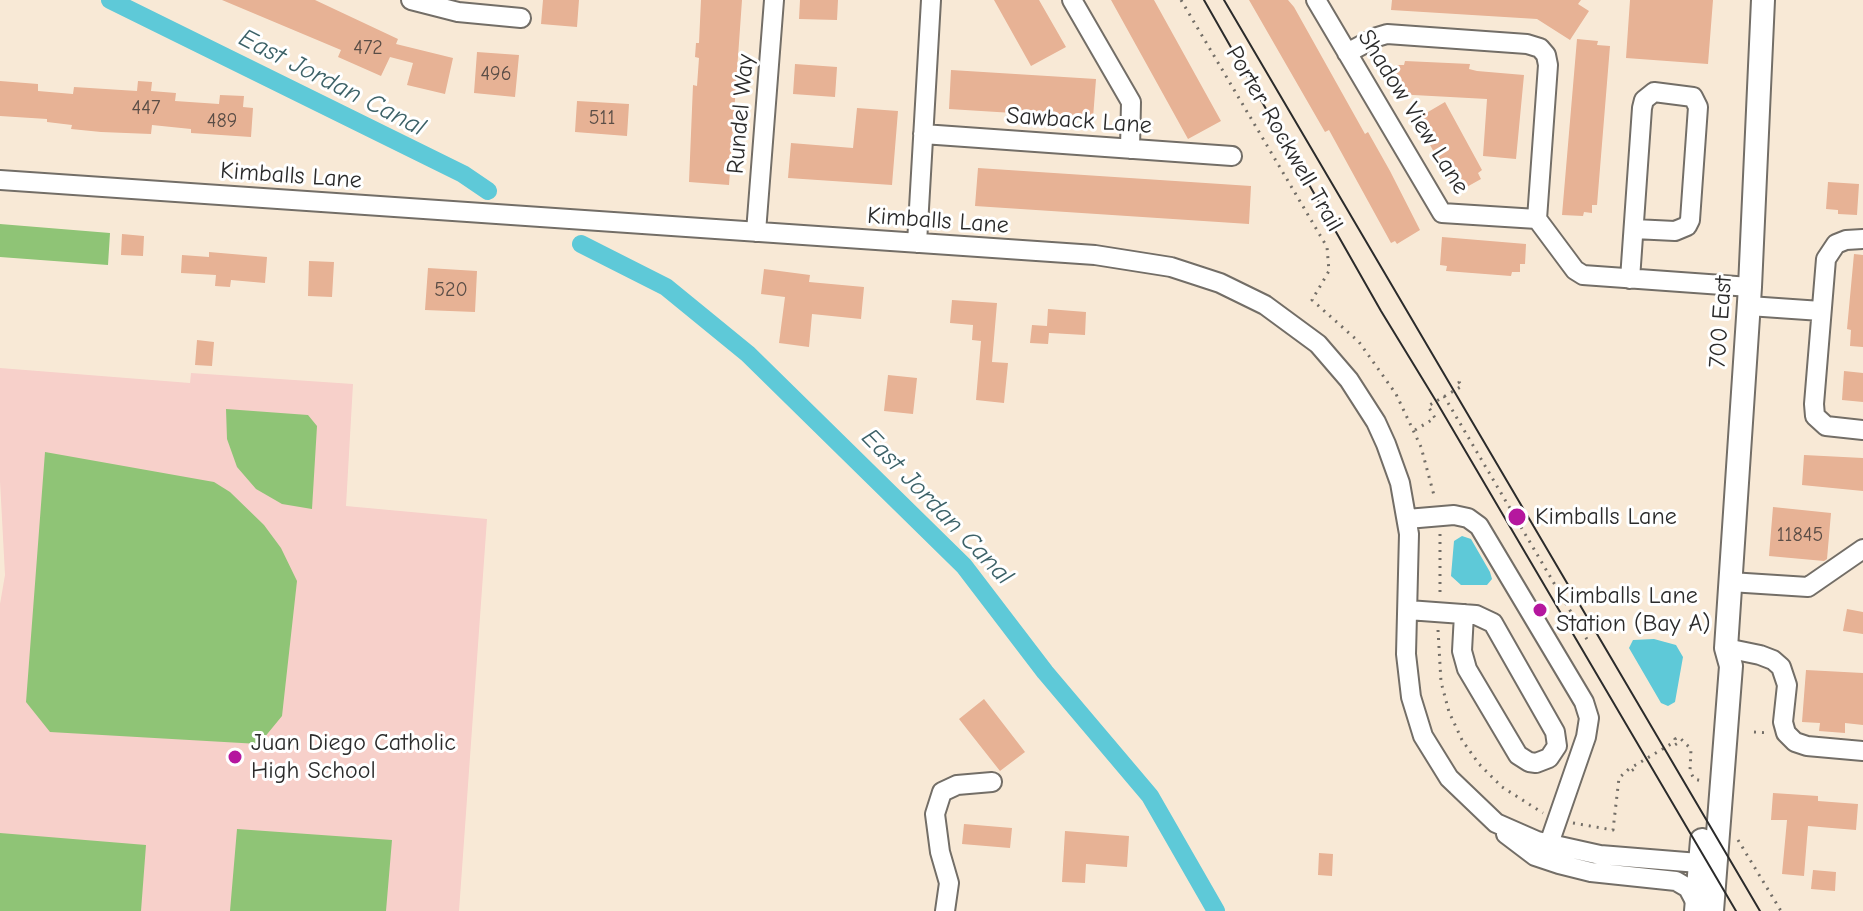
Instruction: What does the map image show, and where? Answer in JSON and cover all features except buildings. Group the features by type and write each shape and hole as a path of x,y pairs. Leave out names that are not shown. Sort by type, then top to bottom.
{"main road":[{"name":"700 East","path":"1702,909 1731,666 1726,648 1750,296 1763,0"}],"street":[{"path":"411,0 458,12 521,18"},
{"name":"Rundel Way","path":"756,232 774,0"},
{"path":"917,243 931,0"},
{"path":"1072,0 1131,102 1130,149"},
{"name":"Shadow View Lane","path":"1316,0 1442,213 1537,219"},
{"path":"1347,53 1387,34 1527,44 1540,48 1546,55 1548,65 1537,219 1575,270 1593,276 1750,296 1821,311"},
{"path":"1630,279 1644,100 1654,92 1693,97 1698,107 1690,220 1687,226 1675,231 1634,229"},
{"name":"Sawback Lane","path":"923,134 1232,156"},
{"name":"Kimballs Lane","path":"0,180 1095,255 1148,262 1195,273 1265,305 1318,344 1357,390 1386,444 1400,483 1407,519 1410,556 1408,677 1429,751 1449,778 1496,823 1537,841 1584,853 1708,859"},
{"path":"1863,239 1841,242 1828,253 1814,404 1815,416 1830,427 1863,430"},
{"path":"1407,519 1454,515 1468,518 1479,526 1584,702 1589,718 1586,737 1551,838"},
{"path":"1730,582 1808,587 1863,549"},
{"path":"1408,610 1464,614 1483,616 1493,623 1555,732 1557,746 1543,762 1529,762 1518,755 1467,669 1462,651 1464,614"},
{"path":"1726,648 1760,655 1781,667 1787,685 1783,722 1790,738 1807,746 1863,751"},
{"path":"945,911 949,883 940,852 935,814 942,792 957,785 992,782"},
{"path":"1496,823 1524,849 1547,861 1591,872 1676,881 1688,888 1702,909"},
{"name":"Kimballs Lane","path":"1496,823 1589,845 1708,859"}],"path":[{"name":"Porter Rockwell Trail","path":"1181,0 1327,247 1329,271 1312,300 1359,342 1396,394 1415,430 1435,418 1428,406 1444,396"},
{"path":"1461,380 1462,386 1444,396 1588,641"},
{"path":"1754,732 1770,733"},
{"path":"1613,830 1619,778 1646,758 1678,743 1675,739 1679,737 1691,749 1690,771 1694,779 1702,781"},
{"path":"1732,829 1781,911"}],"shaded area":[{"name":"Juan Diego Catholic High School","path":"0,368 190,383 191,373 353,384 346,506 487,519 459,911 0,911 0,604 5,575 0,481"}],"green space":[{"path":"0,224 110,233 108,265 0,257"},
{"path":"226,409 308,415 317,426 312,509 282,504 256,489 237,467 227,439"},
{"path":"45,452 214,482 230,492 264,525 281,548 297,581 282,716 259,744 50,732 26,702"},
{"path":"237,829 392,840 386,911 230,911"},
{"path":"0,833 146,845 141,911 0,911"}],"water":[{"path":"1462,536 1471,539 1490,572 1492,579 1487,585 1461,585 1451,576 1454,541"},
{"path":"1654,639 1676,645 1683,657 1675,702 1668,706 1661,703 1629,648 1633,640"}],"waterway":[{"name":"East Jordan Canal","path":"110,0 463,174 488,191"},
{"name":"East Jordan Canal","path":"581,244 666,287 748,354 964,566 1045,672 1150,796 1216,911"}],"tram line":[{"path":"1204,0 1381,311 1736,911"},
{"path":"1224,0 1760,911"}],"place":[{"name":"Kimballs Lane","path":"1517,517"},
{"name":"Kimballs Lane Station (Bay A)","path":"1540,610"},
{"name":"Juan Diego Catholic High School","path":"235,757"}]}
